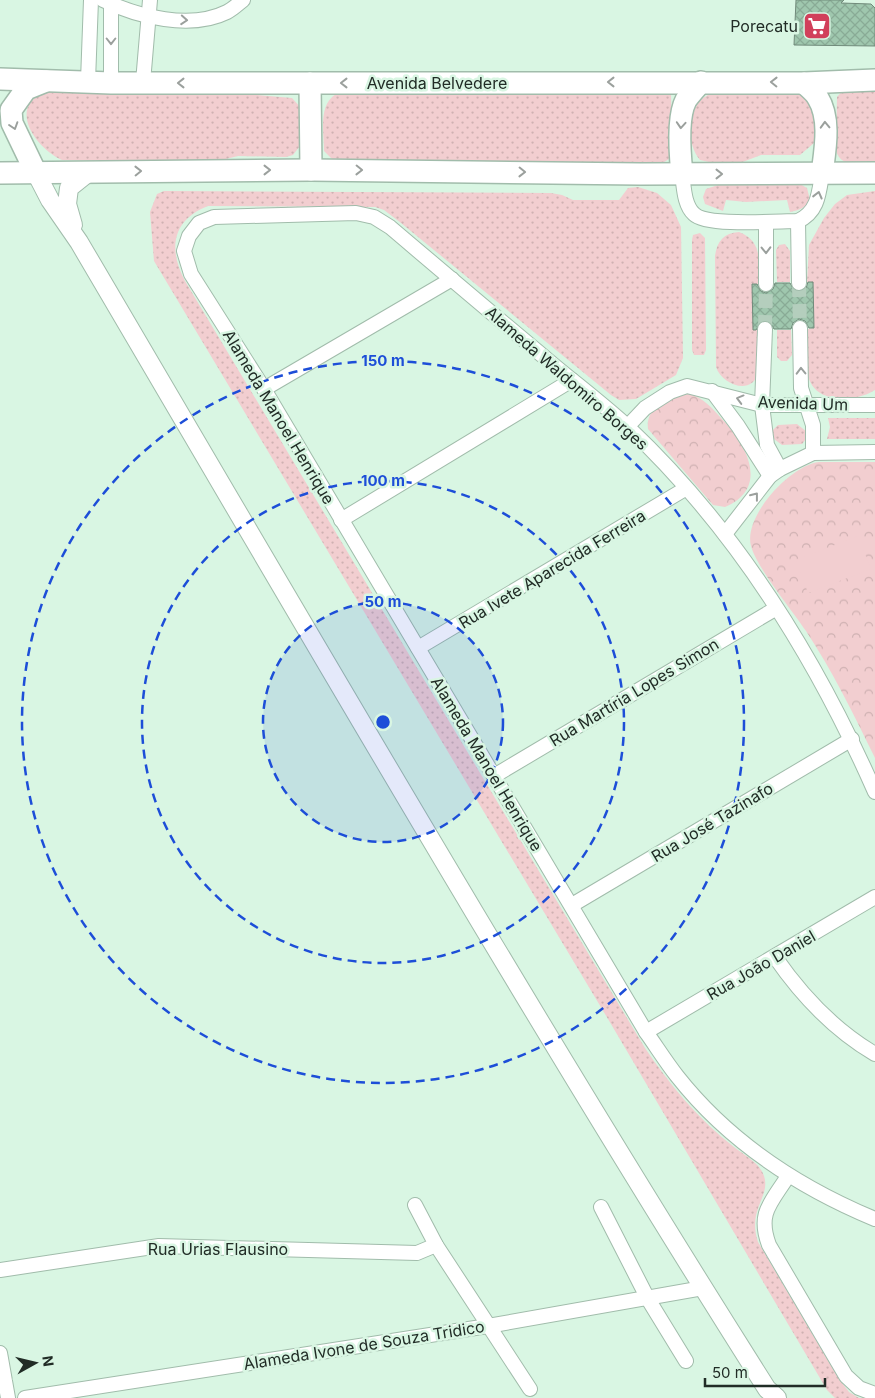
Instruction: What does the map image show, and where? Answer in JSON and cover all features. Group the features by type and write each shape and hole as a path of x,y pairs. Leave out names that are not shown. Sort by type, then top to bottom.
{"main road":[{"name":"Avenida Belvedere","path":"0,79 111,83 804,83 875,80"},
{"path":"36,173 12,123 11,110 26,89 48,80"},
{"path":"682,174 680,152 682,114 686,100 701,82"},
{"path":"310,83 311,170"},
{"path":"804,83 818,97 824,114 825,148 822,174"},
{"path":"0,173 311,170 875,174"}],"street":[{"path":"88,81 91,0"},
{"path":"143,82 150,0"},
{"path":"111,83 108,1 149,15 196,21 227,12 243,0"},
{"path":"79,242 67,204 69,188 89,172"},
{"path":"36,173 50,200 79,242 475,914 703,1288 767,1389 777,1398"},
{"path":"682,174 687,204 694,215 710,221 766,222 798,221 813,211 822,174"},
{"name":"Alameda Manoel Henrique","path":"374,216 356,213 214,217 199,223 189,236 184,251 191,274 264,389 646,1032 677,1076 712,1116 752,1150 788,1176 832,1201 875,1220"},
{"name":"Alameda Waldomiro Borges","path":"374,216 390,227 627,427 725,534 813,667 852,740 875,792"},
{"path":"798,221 799,282"},
{"path":"766,222 766,284"},
{"path":"264,389 452,279"},
{"path":"800,328 801,388 814,433 812,453"},
{"path":"765,329 762,404 768,445 775,472"},
{"path":"341,520 572,380"},
{"name":"Avenida Um","path":"627,427 646,408 670,392 687,386 762,404 806,406 875,405"},
{"path":"712,391 775,472"},
{"path":"725,534 775,472 812,453 875,452"},
{"name":"Rua Ivete Aparecida Ferreira","path":"418,648 685,489"},
{"name":"Rua Martíria Lopes Simon","path":"494,776 775,609"},
{"name":"Rua José Tazinafo","path":"572,905 852,740"},
{"name":"Rua João Daniel","path":"646,1032 875,897"},
{"path":"775,957 794,984 822,1014 858,1044 875,1054"},
{"path":"788,1176 764,1214 763,1228 769,1245 846,1376 859,1388 874,1394"},
{"path":"415,1205 436,1245 530,1389"},
{"path":"601,1207 648,1299 686,1361"},
{"name":"Rua Urias Flausino","path":"0,1270 159,1246 417,1253 436,1245"},
{"name":"Alameda Ivone de Souza Tridico","path":"25,1398 488,1326 703,1288"},
{"path":"0,1353 8,1398"}],"green space":[{"path":"770,87 798,89 814,100 814,143 800,155 761,155 740,163 718,164 700,160 692,144 690,125 692,115 701,100 708,95 757,94"},
{"path":"875,88 875,163 857,164 846,162 838,156 836,150 837,97 844,89"},
{"path":"46,92 233,93 292,98 302,109 303,142 293,155 286,157 238,156 214,162 62,160 43,147 29,127 28,107 34,98"},
{"path":"671,93 672,148 669,159 661,164 343,163 332,159 324,151 324,112 330,99 336,94"},
{"path":"800,184 807,188 810,200 802,208 790,212 787,200 746,202 726,200 723,211 705,204 703,197 706,189 718,185"},
{"path":"638,187 657,193 671,205 681,227 683,358 676,375 636,399 619,400 611,395 401,223 384,210 375,207 208,206 196,212 180,227 175,247 176,258 185,281 645,1048 674,1088 697,1113 762,1171 765,1184 755,1221 758,1242 839,1379 849,1392 859,1398 835,1398 827,1390 608,1019 154,261 150,212 157,194 164,191 551,193 573,200 619,200 628,188"},
{"path":"875,191 875,390 855,397 827,396 811,384 806,364 807,329 814,328 813,282 807,282 809,245 824,218 835,204 847,195"},
{"path":"739,232 752,241 756,247 759,260 759,284 752,284 754,330 760,330 759,368 755,380 744,386 730,383 724,379 716,367 715,256 717,246 725,236"},
{"path":"700,233 705,238 706,350 704,355 694,355 692,350 692,240 693,235"},
{"path":"785,244 790,251 790,282 777,282 776,250 779,245"},
{"path":"777,330 791,330 792,355 787,361 781,361 777,357"},
{"path":"689,394 699,398 715,411 731,429 746,453 750,466 750,478 747,489 739,499 725,507 713,505 648,429 650,414 654,409 666,400"},
{"path":"828,418 875,418 875,439 827,439 830,427"},
{"path":"797,424 807,432 806,439 802,444 782,445 774,439 772,431 778,425"},
{"path":"819,462 875,462 875,758 825,662 806,631 767,577 751,546 750,534 754,521 771,494 795,472"},
{"path":"858,536 871,569 808,593 796,560"}],"building":[{"path":"796,0 844,0 841,3 871,4 875,8 875,46 794,45"},
{"path":"808,282 813,282 814,328 809,328 805,321 799,319 793,323 791,329 774,329 770,322 765,320 761,322 756,330 753,330 752,284 757,284 761,291 766,293 773,289 775,283 790,283 794,290 800,292 806,288"}],"tunnel":[{"path":"799,283 800,328"},
{"path":"765,329 766,284"}],"place":[{"name":"Porecatu","path":"817,26"}]}
